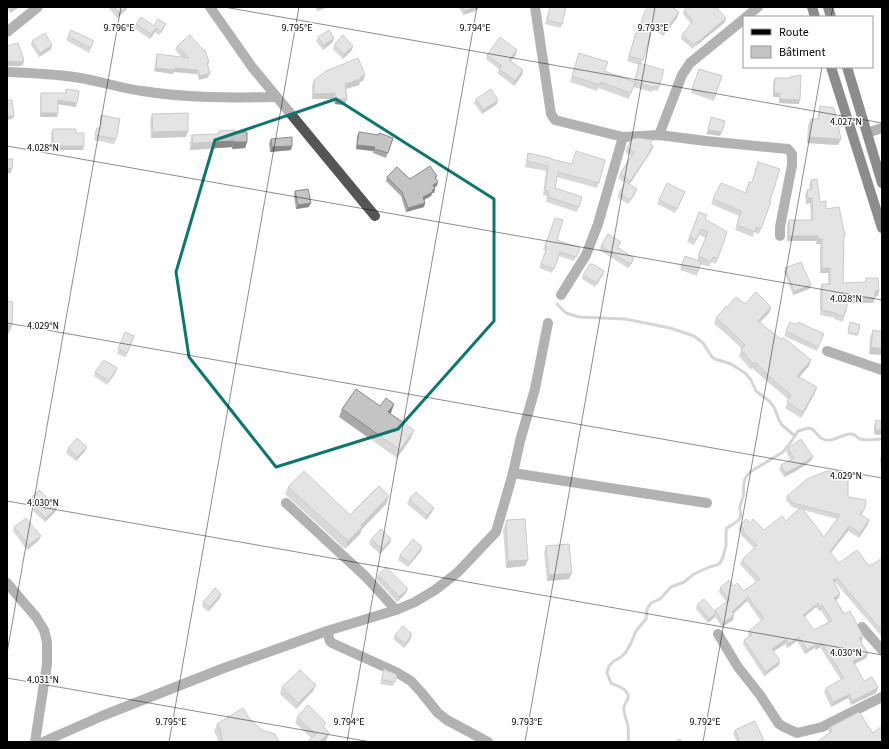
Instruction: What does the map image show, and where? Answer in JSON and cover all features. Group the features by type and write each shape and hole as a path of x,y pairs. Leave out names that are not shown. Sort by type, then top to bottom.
{"main road":[{"path":"831,68 882,228"},
{"path":"847,68 882,183"}],"street":[{"path":"7,32 38,7"},
{"path":"210,7 252,67 375,216"},
{"path":"535,7 551,114 555,120 623,137 659,135 788,150 792,154 792,165 780,236"},
{"path":"747,16 758,7"},
{"path":"659,135 682,75 690,63 743,20"},
{"path":"7,72 75,77 142,91 190,96 237,98 276,97"},
{"path":"867,133 882,128"},
{"path":"561,296 586,255 598,224 623,137"},
{"path":"43,742 102,716 224,668 327,631 396,610 415,602 436,590 458,573 496,532 535,389 548,323"},
{"path":"827,351 882,370"},
{"path":"513,473 707,503"},
{"path":"286,503 366,576 396,610"},
{"path":"7,583 36,617 44,630 47,642 47,664 35,742"},
{"path":"862,627 882,650"},
{"path":"327,631 332,643 396,672 411,681 438,713 447,720 488,742"},
{"path":"718,634 738,667 760,695 779,724 799,737 882,697"}],"highlighted area":[{"path":"336,99 494,199 494,321 398,429 276,467 189,357 176,272 215,140"}],"building":[{"path":"113,7 126,7 119,13"},
{"path":"463,7 475,7 465,11"},
{"path":"550,7 566,7 562,24 547,20"},
{"path":"649,7 672,7 679,12 665,31 654,23 643,60 629,56 636,33 645,11"},
{"path":"687,7 716,7 726,18 694,45 682,35 693,21 684,10"},
{"path":"141,17 154,26 158,19 166,24 161,31 156,28 151,34 136,24"},
{"path":"71,30 94,41 90,48 68,36"},
{"path":"329,30 334,38 324,45 318,37"},
{"path":"45,33 52,45 40,53 32,41"},
{"path":"190,35 203,50 205,50 209,62 207,63 210,73 200,76 198,70 156,68 157,54 189,58 177,46"},
{"path":"343,35 353,46 344,54 334,45"},
{"path":"500,37 517,50 509,60 523,70 515,81 499,69 502,66 487,55"},
{"path":"18,43 24,60 20,62 7,62 7,46"},
{"path":"579,53 608,62 604,71 635,82 631,93 600,82 600,85 572,76"},
{"path":"358,58 365,75 360,77 361,79 345,84 347,99 337,99 335,93 314,94 314,80 326,71"},
{"path":"639,63 664,70 659,87 654,86 654,88 635,82"},
{"path":"699,69 722,76 715,96 692,89"},
{"path":"801,75 800,100 780,99 780,93 774,93 775,78 790,78"},
{"path":"66,89 79,91 77,103 58,100 58,113 41,113 41,93 66,93"},
{"path":"491,89 498,100 483,110 476,99"},
{"path":"7,100 12,100 14,116 7,116"},
{"path":"820,106 834,108 841,139 809,137 811,119 819,119"},
{"path":"188,113 188,131 153,132 152,114"},
{"path":"101,115 120,119 116,139 95,135 97,128 101,128"},
{"path":"711,117 725,121 722,132 708,130"},
{"path":"53,129 76,129 76,133 84,133 84,146 53,146"},
{"path":"235,130 235,132 247,132 247,142 234,141 193,143 192,135 219,134 219,131"},
{"path":"359,132 379,135 379,133 393,138 388,153 374,149 375,147 357,145"},
{"path":"292,137 292,146 272,147 271,139"},
{"path":"638,138 652,140 650,144 653,146 630,181 620,174 634,152 627,148 631,140"},
{"path":"576,151 605,160 599,183 558,172 555,188 582,197 579,207 548,197 549,191 545,190 548,166 527,161 528,153 572,164"},
{"path":"7,159 13,159 12,169 7,168"},
{"path":"758,162 780,169 761,229 756,227 755,232 737,225 741,211 713,199 721,183 746,193 749,182 752,182"},
{"path":"430,166 437,176 435,177 438,182 433,185 435,189 432,190 433,192 423,197 425,203 408,208 402,192 387,177 397,167 410,179"},
{"path":"817,179 820,202 826,201 826,209 839,207 845,235 843,283 866,282 866,278 878,278 879,291 875,291 875,298 849,298 844,316 822,310 822,284 830,284 830,268 822,268 822,239 818,239 818,236 789,236 789,220 813,220 812,198 808,198 807,190 812,189 811,180"},
{"path":"626,182 637,189 630,200 619,193"},
{"path":"667,183 685,192 677,209 659,200"},
{"path":"308,189 311,203 298,205 295,191"},
{"path":"699,212 707,215 705,219 727,232 718,258 713,257 711,262 698,256 708,232 701,229 696,240 690,237"},
{"path":"555,218 563,220 557,240 580,248 576,257 560,252 554,269 541,264 547,247 545,246"},
{"path":"608,234 621,242 617,247 634,258 630,264 601,246"},
{"path":"685,256 701,262 698,271 681,266"},
{"path":"801,262 811,285 794,291 785,268"},
{"path":"590,264 593,264 604,271 597,283 583,275"},
{"path":"756,292 771,307 758,321 782,340 783,337 811,360 797,376 817,387 803,412 787,402 791,395 755,362 753,364 741,350 745,345 716,318 736,297 745,304"},
{"path":"7,301 13,302 12,325 7,325"},
{"path":"790,322 797,325 798,322 824,334 818,347 786,331"},
{"path":"850,322 860,325 858,334 848,332"},
{"path":"873,330 882,332 882,349 871,347"},
{"path":"125,332 134,336 127,353 118,349"},
{"path":"103,361 106,361 117,368 109,381 95,372"},
{"path":"356,389 380,406 386,398 394,404 388,412 414,430 400,450 342,409"},
{"path":"876,420 882,421 882,430 875,430"},
{"path":"77,438 87,447 77,457 68,448"},
{"path":"801,439 813,457 785,473 781,465 794,458 788,448"},
{"path":"304,471 350,515 379,486 389,496 348,541 288,487"},
{"path":"827,471 848,472 848,497 866,500 865,508 860,514 869,520 860,533 849,526 830,552 839,563 857,550 869,566 882,558 882,631 837,578 833,580 840,594 834,598 844,614 850,611 863,636 859,638 868,654 853,661 864,681 872,677 878,688 852,701 850,694 833,702 826,688 844,678 822,643 817,646 816,644 807,650 799,637 789,644 786,639 772,649 780,661 766,672 744,640 752,635 749,631 764,618 748,597 732,612 734,615 723,623 715,610 730,600 720,588 729,580 734,586 737,583 744,591 760,579 742,560 757,545 742,531 744,529 740,526 746,519 750,523 753,519 764,530 782,516 786,521 801,507 824,537 840,515 793,503 787,496 807,479","holes":["818,603 820,607 822,605 832,621 814,630 803,615"]},
{"path":"39,490 57,507 46,518 35,507 36,504 30,499"},
{"path":"416,492 434,508 427,515 409,499"},
{"path":"26,518 41,536 29,545 14,527"},
{"path":"525,519 528,560 508,561 507,520"},
{"path":"381,529 391,539 382,549 371,539"},
{"path":"413,539 422,547 410,563 400,555"},
{"path":"569,544 572,573 549,575 546,546"},
{"path":"386,567 408,589 399,597 378,575"},
{"path":"215,588 221,594 210,607 203,602"},
{"path":"704,599 716,613 709,619 697,605"},
{"path":"403,626 412,634 405,644 395,635"},
{"path":"384,669 397,675 395,682 382,680"},
{"path":"300,670 316,685 298,703 282,687"},
{"path":"308,705 326,723 323,726 329,733 319,742 307,742 316,734 297,717"},
{"path":"243,708 249,718 262,730 275,734 279,742 223,742 220,729 217,724"},
{"path":"859,712 873,733 882,726 882,742 817,742 832,731 830,727"},
{"path":"755,721 764,741 740,742 735,730"},
{"path":"680,739 682,742 674,742"}],"waterway":[{"path":"557,304 566,313 579,317 625,319 670,328 694,336 703,343 712,357 731,364 745,373 751,380 756,391 774,407 782,425 795,436"},
{"path":"628,742 628,726 624,710 628,695 624,689 611,683 607,673 609,666 626,652 636,631 646,619 647,609 651,603 660,599 671,587 684,582 694,574 720,563 726,545 727,528 741,516 740,506 743,497 744,481 747,475 783,452 798,431 808,428 812,429 825,440 833,440 848,434 855,435 862,440 882,439"}]}
